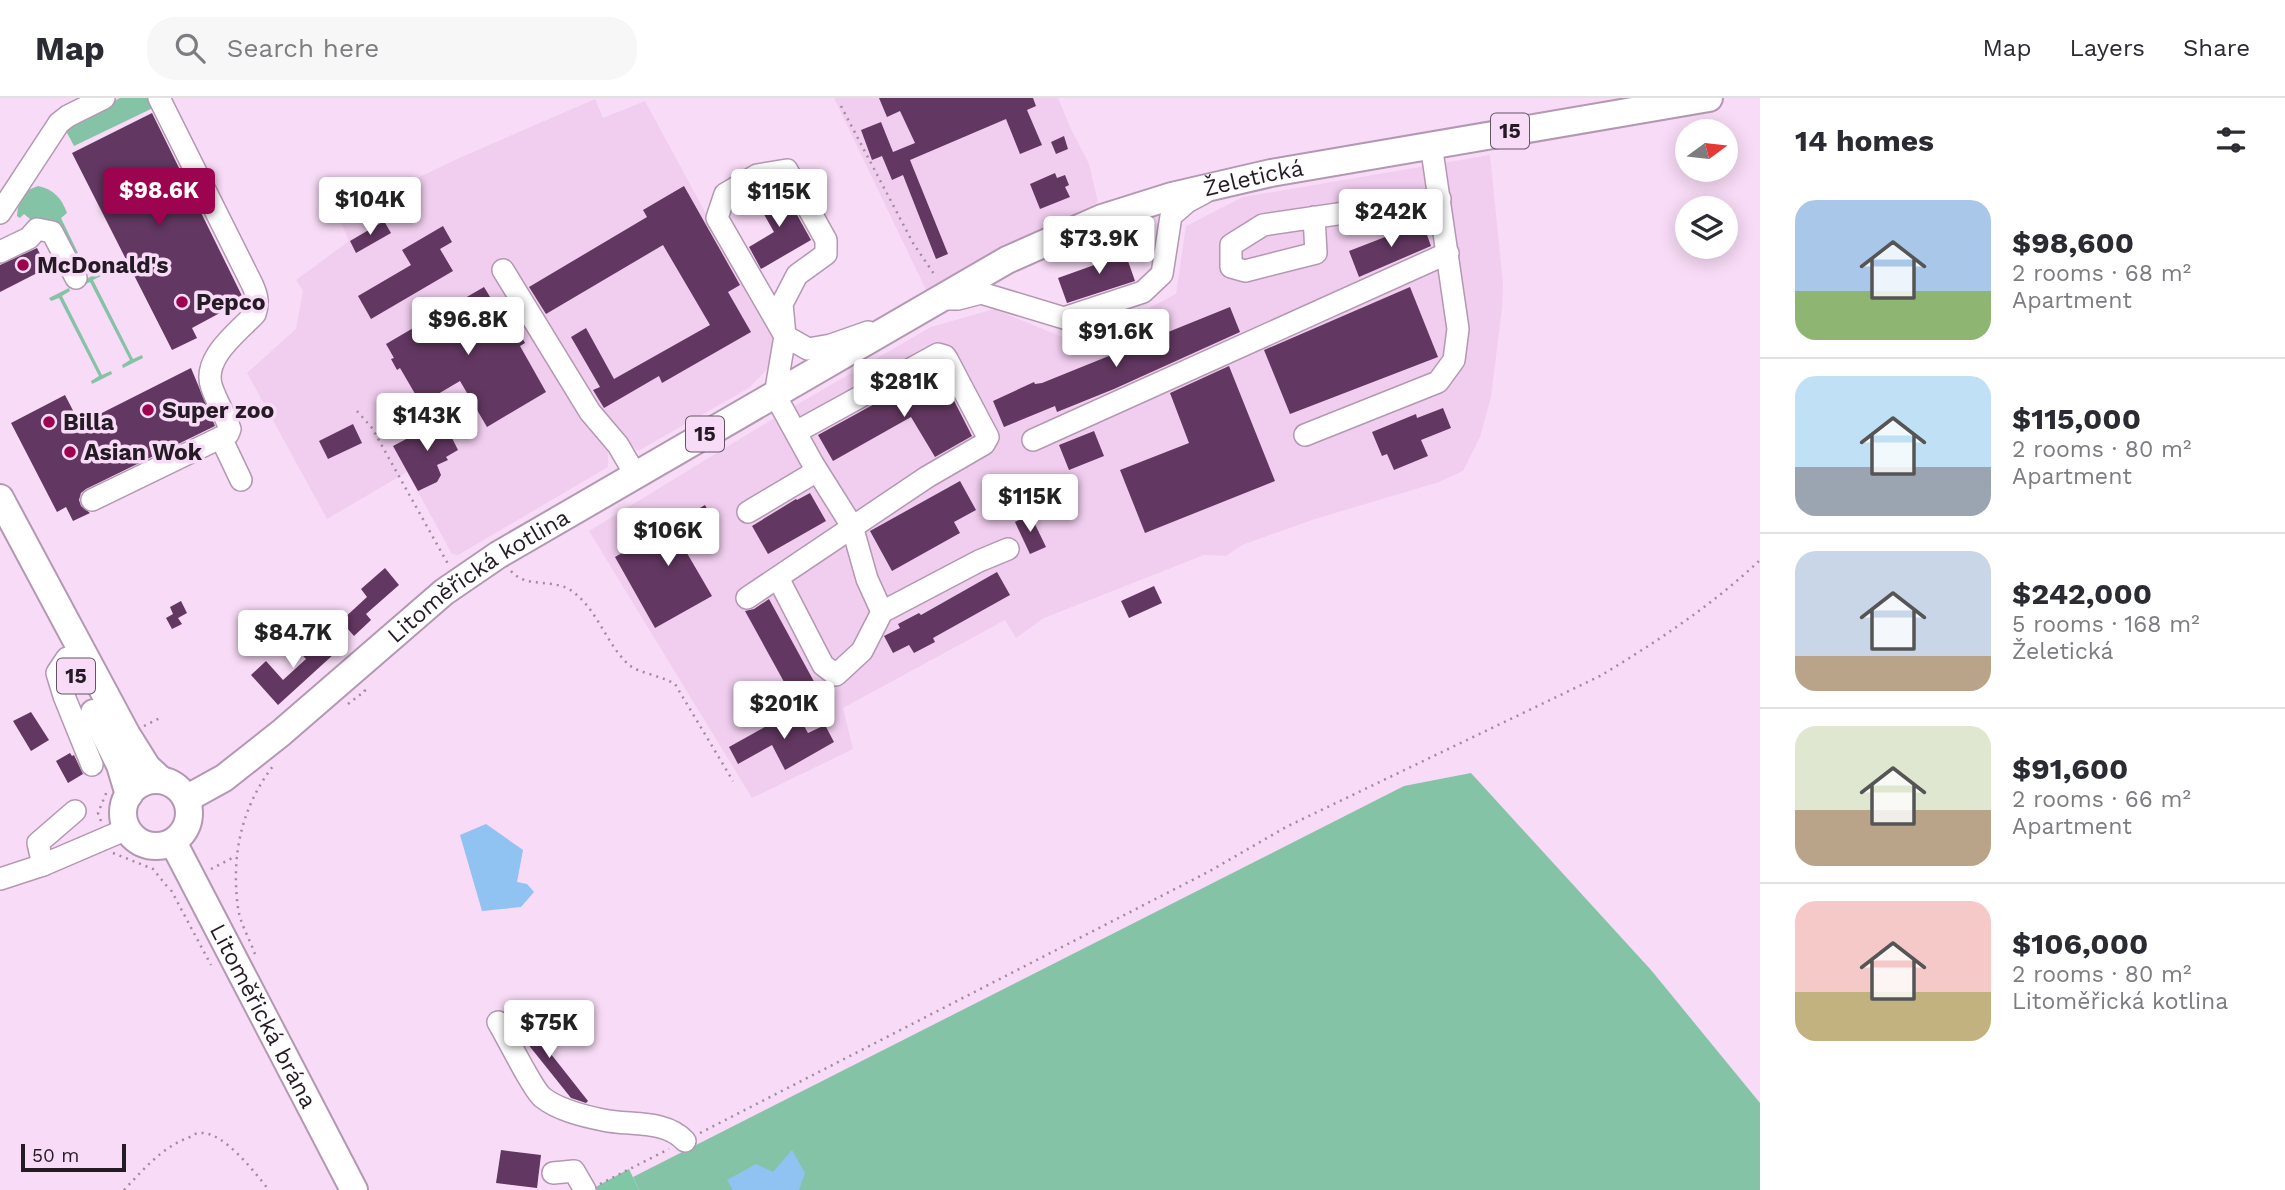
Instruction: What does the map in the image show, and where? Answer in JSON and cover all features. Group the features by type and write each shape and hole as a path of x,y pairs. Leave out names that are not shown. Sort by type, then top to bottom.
{"main road":[{"name":"Želetická","path":"944,297 1007,260 1070,231 1135,206 1227,183 1431,144 1709,98"},
{"name":"Litoměřická kotlina","path":"186,799 225,778 458,582 498,555 944,297"},
{"name":"15","path":"0,498 127,735 147,767 161,780 180,790 186,799"},
{"name":"15","path":"0,530 120,765 129,795 123,812 127,829"},
{"path":"129,795 143,783 161,780"},
{"path":"127,829 133,838 152,846 173,842 186,828 189,818 186,799"},
{"name":"Litoměřická brána","path":"173,842 354,1190"}],"street":[{"path":"0,213 59,123 104,98"},
{"path":"92,500 228,434 230,429 211,387 210,367 214,358 255,314 257,297 159,98"},
{"path":"1305,435 1438,382 1454,360 1458,329 1431,144"},
{"path":"881,332 867,331 831,345 808,349 785,336 717,218 725,194 757,175 788,170 826,240 825,254 797,275 782,304 785,336 775,395 817,471 852,526 867,579 882,612"},
{"path":"944,297 958,299 981,293 1063,318 1143,292 1162,274 1171,216 1187,202 1227,183"},
{"path":"1314,217 1440,199"},
{"path":"0,252 29,238 37,229 47,229 52,232 76,278"},
{"path":"1033,440 1448,254"},
{"path":"503,270 590,412 618,445 635,474"},
{"path":"747,598 852,526 988,440 942,354 934,355 796,432"},
{"path":"220,438 241,480"},
{"path":"748,512 817,471"},
{"path":"778,578 823,665 836,674 862,651 882,612 979,561 1008,549"},
{"path":"67,658 57,673 92,765"},
{"path":"43,865 38,843 75,811"},
{"path":"0,880 43,865 127,829"},
{"path":"498,1022 540,1096 562,1109 603,1121 661,1127 679,1134 685,1140"},
{"path":"553,1173 574,1171 592,1187"}],"path":[{"path":"841,106 944,297"},
{"path":"357,411 372,428 458,582"},
{"path":"498,555 517,578 529,582 543,581 568,589 583,600 631,667 664,677 674,684 733,781"},
{"path":"592,1187 1160,898 1286,827 1600,676 1645,649 1717,596 1760,560"},
{"path":"344,707 365,691 350,672"},
{"path":"255,954 238,911 236,856 239,831 250,801 276,764"},
{"path":"124,1190 154,1158 177,1142 200,1133 215,1137 241,1156 269,1190"}],"shaded area":[{"path":"834,98 1058,98 1089,164 1098,202 926,290"},
{"path":"595,99 603,118 645,101 775,341 774,362 749,388 638,451 625,440 608,450 608,467 458,555 452,554 407,472 327,519 247,373 296,329 303,291 296,280 349,241 338,216 457,159"},
{"path":"1490,155 1503,283 1502,308 1491,397 1480,437 1463,471 1439,482 1315,519 1242,545 1226,556 1204,555 1044,618 1016,638 1005,620 843,708 853,749 752,798 589,531 784,412 931,327 994,309 1072,341 1107,330 1176,294 1186,226 1243,197"}],"green space":[{"path":"120,98 147,98 155,107 74,146 65,129"},
{"path":"38,186 53,192 63,203 67,213 61,218 78,253 73,255 27,223 30,219 24,214 20,218 17,216 22,197"},
{"path":"100,272 101,276 93,280 133,359 142,355 143,358 123,368 122,365 130,360 90,282 82,286 80,282"},
{"path":"69,288 70,291 62,296 102,375 111,371 112,374 92,384 91,381 99,376 59,298 51,301 49,298"},
{"path":"1471,773 1651,970 1760,1103 1760,1190 639,1190 633,1177 1404,786"},
{"path":"629,1169 639,1190 590,1190"}],"water":[{"path":"486,824 523,850 517,882 527,884 534,892 521,907 482,911 460,835"},
{"path":"792,1150 805,1173 799,1190 733,1190 727,1180 756,1164 773,1172"}],"building":[{"path":"879,98 1033,98 1036,106 1027,110 1042,145 1020,154 1006,119 910,160 948,254 936,259 903,175 892,180 882,156 872,160 861,130 881,122 893,152 915,143 900,111 887,117"},
{"path":"152,113 244,300 192,328 197,338 172,350 72,153"},
{"path":"1064,136 1068,149 1056,154 1051,142"},
{"path":"1055,173 1057,178 1065,175 1069,185 1065,187 1070,197 1040,209 1030,184"},
{"path":"684,186 740,285 728,292 751,332 662,383 659,376 604,408 593,390 600,387 571,337 586,328 614,379 710,325 663,245 546,314 529,287 647,217 643,210"},
{"path":"781,186 811,240 761,269 749,247 774,232 756,200"},
{"path":"1429,220 1431,233 1427,235 1431,246 1359,277 1349,251"},
{"path":"384,221 391,233 356,253 350,241"},
{"path":"443,226 452,242 440,249 453,271 371,319 358,296 411,265 402,250"},
{"path":"1130,245 1135,259 1128,261 1135,281 1067,303 1058,278 1111,259 1109,253"},
{"path":"37,248 47,268 0,292 0,265"},
{"path":"484,287 506,323 512,320 525,343 520,346 546,392 487,427 460,381 421,404 400,368 397,370 386,344 415,327 412,321 437,306 441,312"},
{"path":"1410,287 1438,357 1290,414 1264,350"},
{"path":"1230,307 1240,332 1057,412 1055,406 1004,427 993,401 1034,382 1042,383"},
{"path":"1229,366 1275,481 1145,533 1120,470 1189,443 1170,393"},
{"path":"191,368 215,426 86,489 79,500 81,506 90,513 73,521 66,507 57,512 11,423 65,395 80,424"},
{"path":"938,369 972,436 935,457 911,417 833,461 818,435"},
{"path":"1443,408 1451,428 1421,440 1428,456 1394,470 1387,454 1382,456 1372,432 1416,414 1417,418"},
{"path":"448,417 453,428 448,430 458,450 446,457 448,460 437,465 441,475 437,482 418,491 393,446"},
{"path":"353,424 362,443 328,459 319,441"},
{"path":"1094,431 1104,456 1069,470 1059,445"},
{"path":"960,481 976,510 954,522 960,533 892,571 870,531"},
{"path":"810,493 826,521 768,554 752,526"},
{"path":"705,505 718,529 684,548 712,596 655,628 615,557"},
{"path":"1030,514 1046,547 1030,554 1015,522"},
{"path":"385,568 399,585 366,614 371,620 354,636 341,621 367,597 361,589"},
{"path":"997,572 1010,595 933,638 935,642 914,653 909,645 893,653 884,636 900,628 898,624 919,613 921,615"},
{"path":"1154,586 1162,603 1129,618 1121,601"},
{"path":"769,599 817,687 794,700 745,611 754,609"},
{"path":"181,601 187,613 178,618 182,624 172,629 166,618 173,614 170,607"},
{"path":"301,634 312,647 320,639 334,654 278,705 251,675 266,661 283,680 306,659 291,643"},
{"path":"795,710 808,733 825,725 834,742 785,770 772,745 738,764 729,747"},
{"path":"31,712 49,740 31,751 13,721"},
{"path":"70,753 74,755 83,774 68,783 56,761"},
{"path":"521,1016 588,1101 586,1103 571,1098 523,1038 513,1022"},
{"path":"501,1150 541,1155 537,1188 496,1183"}],"place":[{"name":"McDonald's","path":"23,265"},
{"name":"Pepco","path":"182,302"},
{"name":"Super zoo","path":"148,410"},
{"name":"Billa","path":"49,422"},
{"name":"Asian Wok","path":"70,452"}]}
